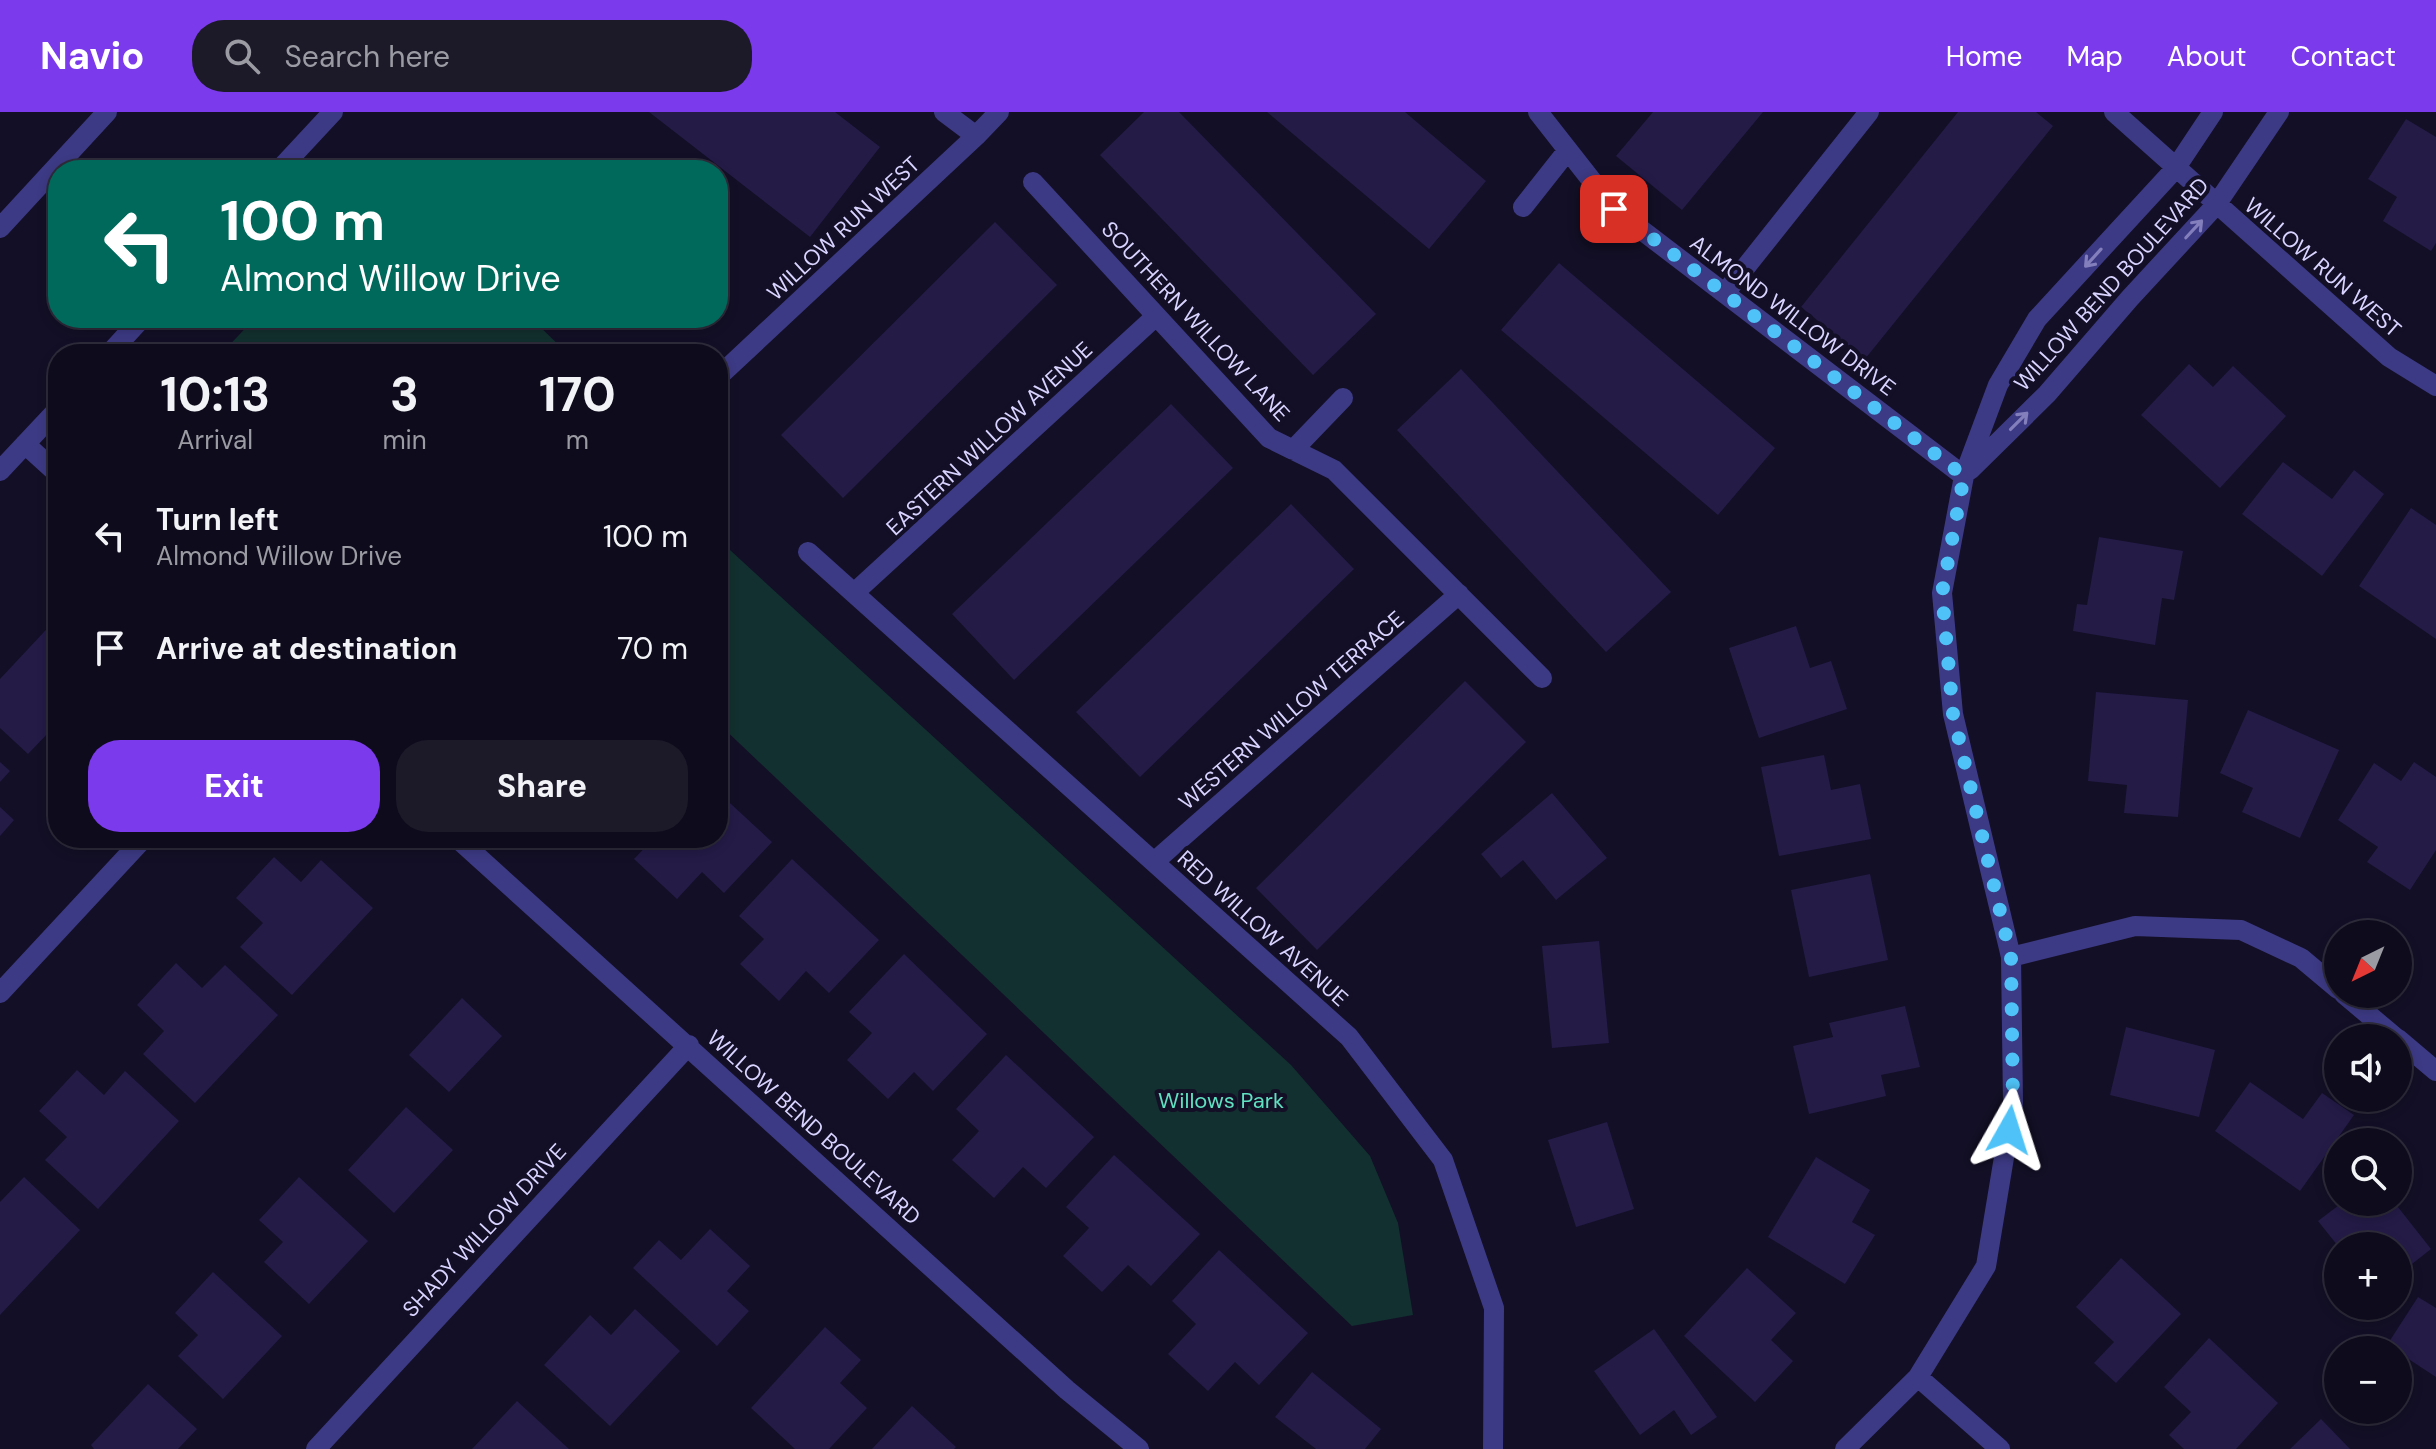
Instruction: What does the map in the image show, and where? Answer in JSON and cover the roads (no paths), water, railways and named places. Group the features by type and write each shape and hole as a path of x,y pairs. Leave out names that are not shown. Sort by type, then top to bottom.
{"street":[{"path":"63,160 107,112"},
{"path":"288,160 333,112"},
{"path":"944,112 976,136"},
{"name":"WILLOW RUN WEST","path":"728,368 999,112"},
{"name":"ALMOND WILLOW DRIVE","path":"1538,112 1614,209 1964,476"},
{"path":"1725,293 1869,112"},
{"name":"WILLOW RUN WEST","path":"2114,112 2389,357 2436,386"},
{"name":"WILLOW BEND BOULEVARD","path":"1845,1449 1918,1377 1986,1266 2013,1103 2011,957 1953,714 1942,593 1964,476 1998,385 2037,319 2175,169 2213,112"},
{"name":"WILLOW BEND BOULEVARD","path":"1964,476 2047,394 2216,205 2279,112"},
{"path":"1523,207 1568,150"},
{"path":"0,228 48,176"},
{"name":"SOUTHERN WILLOW LANE","path":"1033,182 1269,438 1334,470 1542,678"},
{"name":"EASTERN WILLOW AVENUE","path":"854,593 1155,317"},
{"path":"118,344 133,328"},
{"path":"1293,450 1343,398"},
{"path":"0,471 48,420"},
{"path":"25,444 48,465"},
{"name":"RED WILLOW AVENUE","path":"808,552 1349,1037 1443,1160 1494,1308 1493,1449"},
{"name":"WESTERN WILLOW TERRACE","path":"1154,862 1459,594"},
{"path":"0,993 135,848"},
{"name":"WILLOW BEND BOULEVARD","path":"468,848 1067,1390 1139,1449"},
{"path":"2011,957 2135,926 2241,930 2301,958 2324,977"},
{"path":"2360,1008 2379,1024"},
{"name":"SHADY WILLOW DRIVE","path":"318,1448 689,1045"},
{"path":"2412,1051 2436,1071"},
{"path":"1918,1377 2000,1449"}],"park label":[{"name":"Willows Park","path":"1221,1100"}]}
